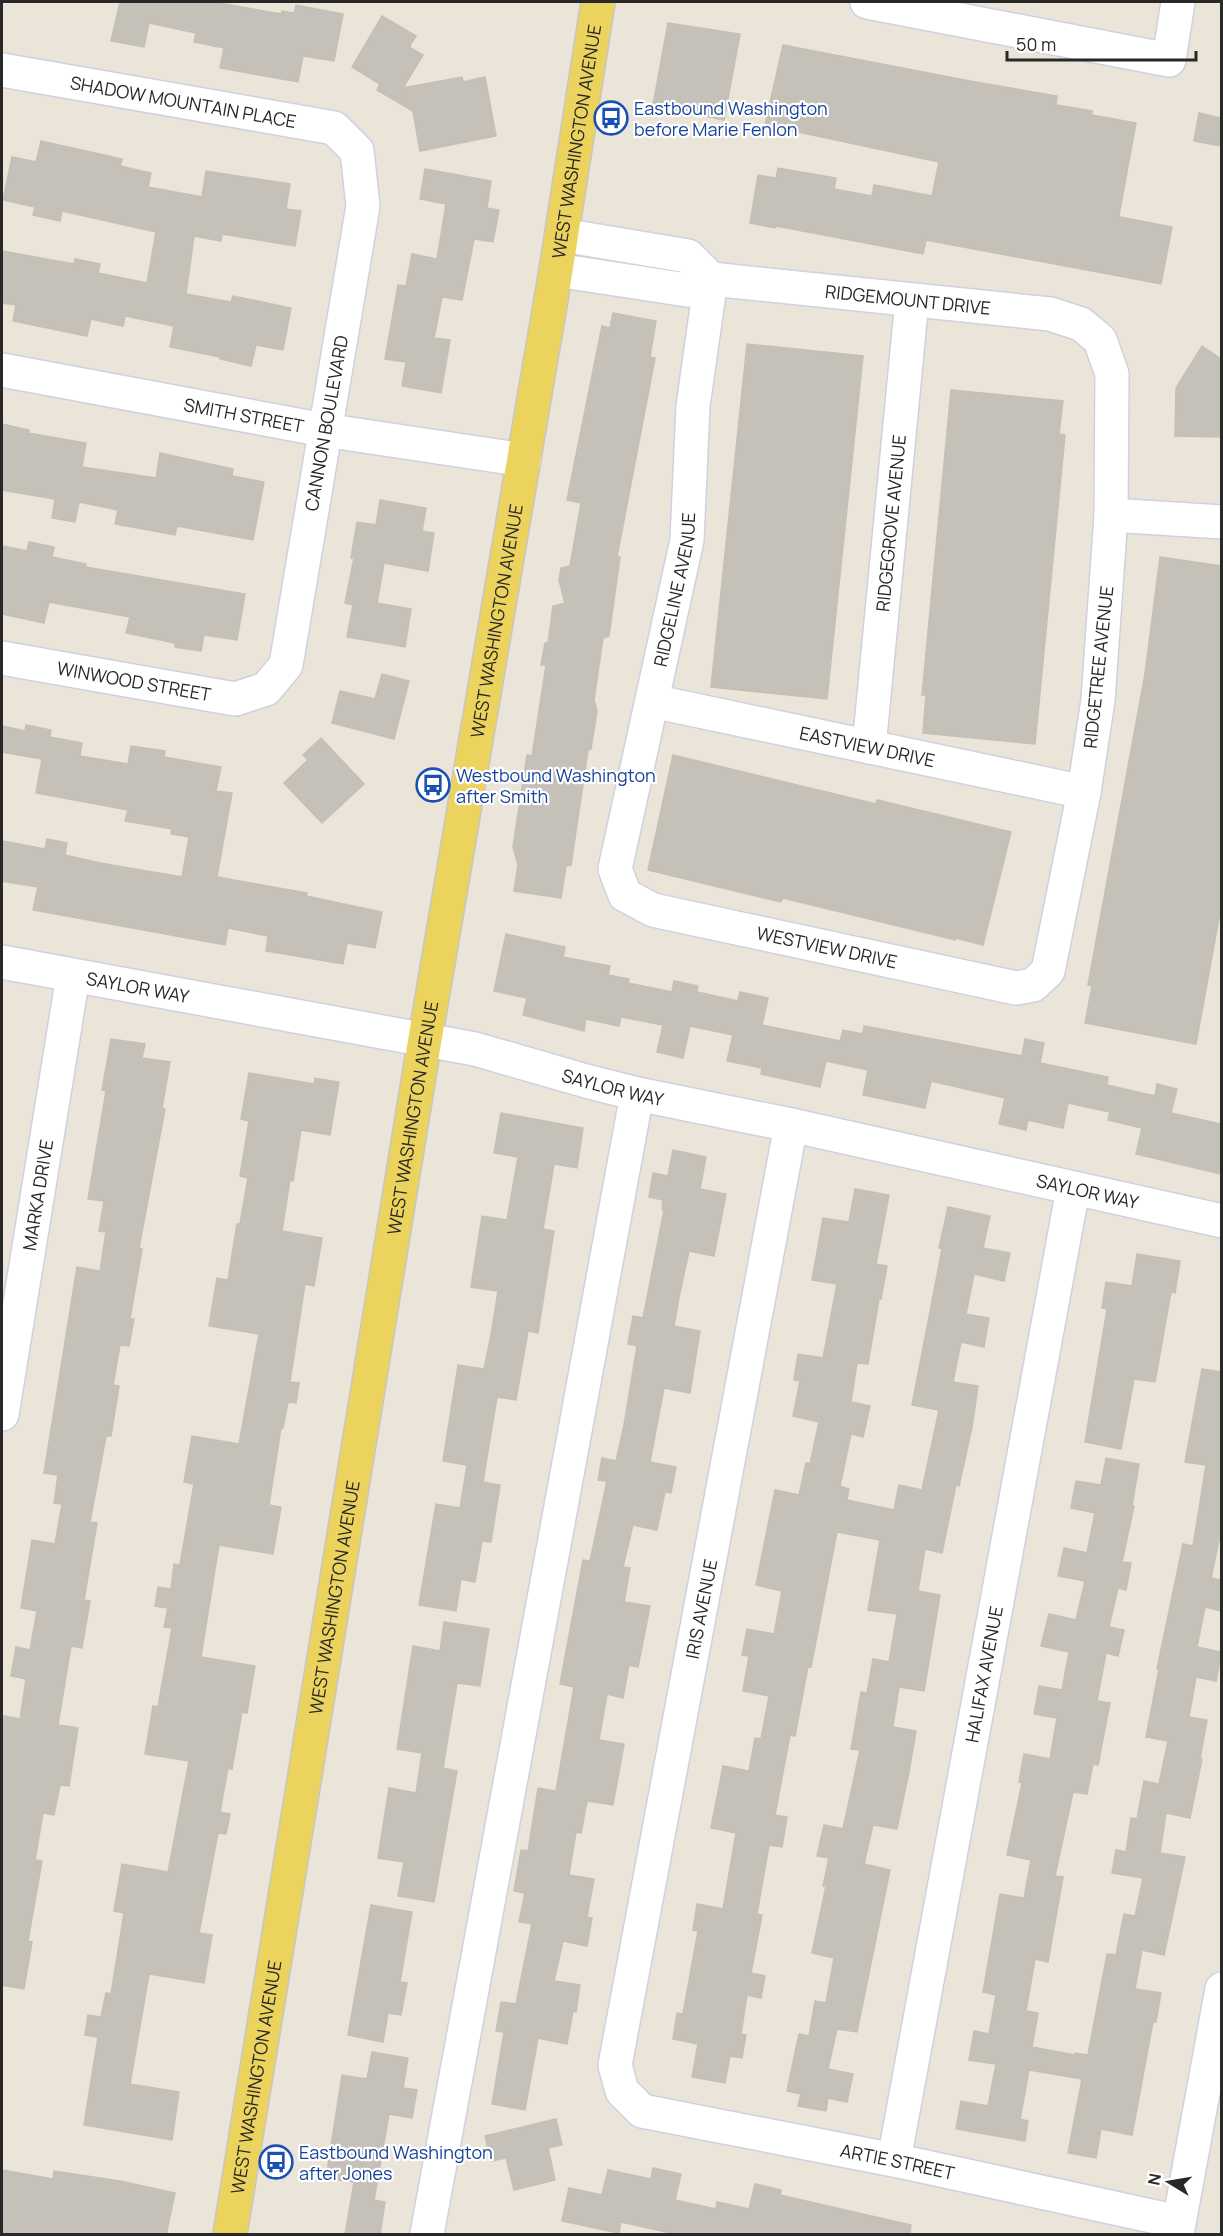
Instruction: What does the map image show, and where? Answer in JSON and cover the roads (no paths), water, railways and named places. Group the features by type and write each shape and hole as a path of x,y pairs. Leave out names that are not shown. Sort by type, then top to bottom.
{"main road":[{"name":"WEST WASHINGTON AVENUE","path":"230,2235 425,1039 562,235 598,2"}],"street":[{"path":"867,2 1169,60 1178,2"},
{"name":"SHADOW MOUNTAIN PLACE","path":"2,70 334,128 357,151"},
{"name":"CANNON BOULEVARD","path":"266,688 286,665 363,206 357,151"},
{"path":"562,235 688,256 711,279"},
{"name":"RIDGEMOUNT DRIVE","path":"556,270 687,290 711,279 1050,314 1081,324 1100,340"},
{"name":"RIDGELINE AVENUE","path":"625,895 615,869 687,540 693,406 711,279"},
{"name":"RIDGEGROVE AVENUE","path":"869,747 912,300"},
{"name":"RIDGETREE AVENUE","path":"1033,986 1048,971 1084,792 1098,700 1111,515 1112,374 1100,340"},
{"name":"SMITH STREET","path":"2,370 324,430 524,460"},
{"path":"1111,515 1221,522"},
{"name":"WINWOOD STREET","path":"2,658 235,699 266,688"},
{"name":"EASTVIEW DRIVE","path":"652,701 1084,792"},
{"name":"WESTVIEW DRIVE","path":"625,895 654,910 1016,987 1033,986"},
{"name":"SAYLOR WAY","path":"2,962 475,1049 586,1082 637,1094 791,1125 1221,1221"},
{"name":"MARKA DRIVE","path":"2,1414 73,976"},
{"path":"427,2235 637,1094"},
{"name":"IRIS AVENUE","path":"622,2091 615,2065 791,1125"},
{"name":"HALIFAX AVENUE","path":"894,2160 1073,1189"},
{"path":"1178,2228 1221,1989"},
{"name":"ARTIE STREET","path":"622,2091 642,2110 894,2160 1178,2228"}],"place":[{"name":"Eastbound Washington before Marie Fenlon","path":"611,118"},
{"name":"Westbound Washington after Smith","path":"433,785"},
{"name":"Eastbound Washington after Jones","path":"276,2162"}]}
